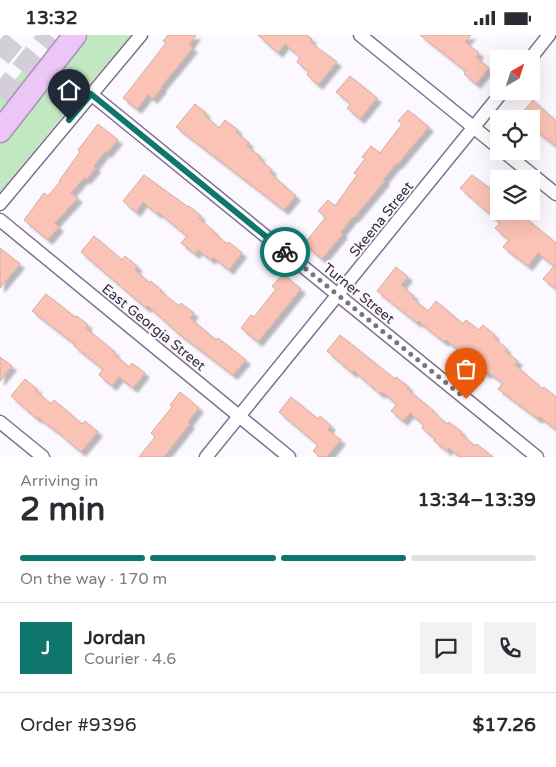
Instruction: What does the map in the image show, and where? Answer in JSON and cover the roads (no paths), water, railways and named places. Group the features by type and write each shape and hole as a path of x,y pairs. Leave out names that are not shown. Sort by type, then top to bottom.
{"highway":[{"path":"0,131 75,35"}],"street":[{"path":"0,204 141,35"},
{"path":"360,35 490,140"},
{"path":"537,50 549,35"},
{"name":"Turner Street","path":"91,94 538,457"},
{"name":"Skeena Street","path":"206,457 496,100"},
{"path":"514,160 556,195"},
{"name":"East Georgia Street","path":"0,220 289,457"},
{"path":"0,422 43,457"}],"tunnel":[{"path":"0,57 18,35"},
{"path":"0,96 50,35"}]}
